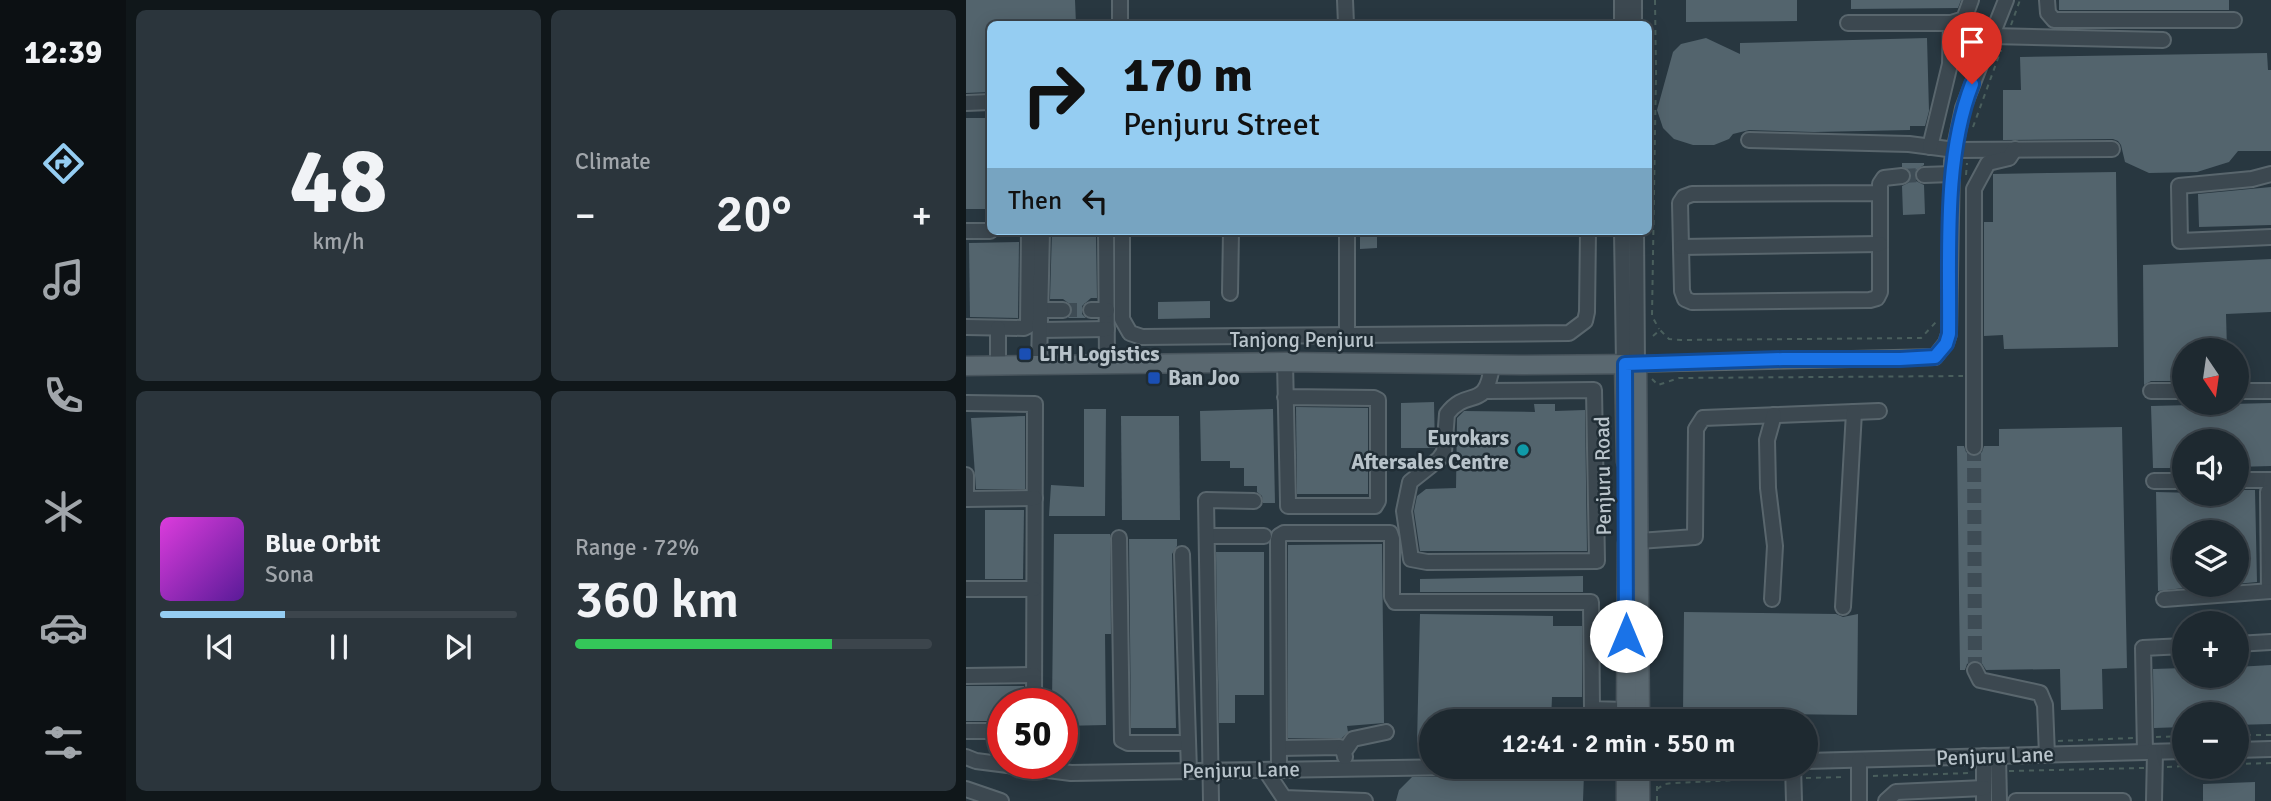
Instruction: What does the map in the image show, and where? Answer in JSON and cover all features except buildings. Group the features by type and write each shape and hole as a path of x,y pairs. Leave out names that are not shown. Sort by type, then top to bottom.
{"main road":[{"name":"Tanjong Penjuru","path":"966,366 1284,362 1631,364"},
{"name":"Penjuru Road","path":"1630,709 1639,541 1631,364"},
{"name":"Penjuru Road","path":"1630,709 1627,537 1631,364"},
{"path":"1626,779 1626,801"},
{"path":"1640,779 1640,801"}],"street":[{"path":"1120,0 1120,21"},
{"path":"1345,0 1346,21"},
{"path":"1622,0 1622,21"},
{"path":"1634,0 1634,21"},
{"path":"1848,23 1951,23 1964,19 1971,0"},
{"path":"1631,364 1935,357 1946,344 1949,334 1963,108 2006,0"},
{"path":"2048,0 2048,13 2054,20 2234,20"},
{"path":"1930,147 1950,64 1951,23"},
{"path":"1991,36 2163,40"},
{"path":"966,103 987,102"},
{"path":"1749,140 1909,144 1930,147 1959,162"},
{"path":"1974,447 1974,189 1988,163 2010,158 2015,149"},
{"path":"1924,175 1959,162 2015,149 2112,149"},
{"path":"2271,174 2252,179 2179,186 2180,240 2271,237"},
{"path":"1880,193 1692,194 1684,197 1680,203 1682,291 1685,299 1692,302 1877,298 1880,292 1880,193 1880,184 1884,178 1902,176"},
{"path":"966,231 987,231"},
{"path":"966,327 1024,328 1029,324 1029,235"},
{"path":"1039,365 1042,330 1042,235"},
{"path":"1106,235 1107,364"},
{"path":"1122,235 1122,319 1127,329 1135,336 1569,333 1585,321 1587,312 1588,235"},
{"path":"1230,293 1231,235"},
{"path":"1347,235 1347,335"},
{"name":"Penjuru Road","path":"1622,235 1631,364"},
{"name":"Penjuru Road","path":"1631,364 1636,235"},
{"path":"1681,247 1880,244"},
{"path":"1042,310 1063,310"},
{"path":"1091,310 1107,310"},
{"path":"998,328 998,365"},
{"path":"1042,330 1107,329"},
{"path":"1284,362 1288,506 1375,506 1378,500 1378,400 1285,397"},
{"path":"1486,391 1594,390 1597,561 1427,562 1410,559 1404,511 1410,482 1440,459 1444,452 1445,422 1450,410 1486,391 1492,365"},
{"path":"2151,391 2172,391"},
{"path":"2249,391 2271,391"},
{"path":"966,403 1035,404 1034,688"},
{"path":"1639,541 1695,537 1696,429 1703,418 1879,411"},
{"path":"1843,607 1854,412"},
{"path":"1772,599 1775,546 1768,488 1767,440 1774,415"},
{"path":"966,475 966,499 1035,498"},
{"path":"2249,480 2271,480"},
{"path":"2154,481 2172,481"},
{"path":"2164,599 2270,591 2268,492 2271,492"},
{"path":"1211,801 1206,500 1254,501"},
{"path":"1365,801 1284,799 1272,771 1279,748 1278,540 1281,534 1390,533 1392,597 1393,601 1399,603 1591,602 1591,709"},
{"path":"1207,536 1264,536"},
{"path":"1119,538 1122,740 1128,743 1188,743"},
{"path":"1182,554 1189,771"},
{"path":"966,589 1034,589"},
{"path":"2249,643 2271,642"},
{"path":"2154,801 2156,767 2148,747 2143,648 2172,647"},
{"path":"1975,670 1980,680 2040,694 2045,705 2047,748"},
{"path":"966,676 1034,675"},
{"path":"966,732 987,731"},
{"path":"1344,752 1353,739 1386,732"},
{"path":"1279,748 1340,747 1344,752 1345,769"},
{"name":"Penjuru Lane","path":"1818,761 1991,756 2047,748 2148,747 2172,750"},
{"path":"2249,750 2271,749"},
{"path":"1991,756 1988,783 1999,801"},
{"name":"Penjuru Lane","path":"966,757 976,761 1071,773 1419,768"},
{"path":"1859,760 1859,801"},
{"path":"1793,779 1794,801"},
{"path":"1886,801 1896,792 1988,783"},
{"path":"966,789 1001,801"},
{"path":"2016,801 2123,801"}],"path":[{"path":"1655,0 1651,316 1660,330"},
{"path":"1959,162 2020,0"},
{"path":"1652,379 1658,385 1679,378 1968,374"},
{"path":"2249,735 2271,735"},
{"path":"2047,748 2148,747 2172,740"},
{"path":"2249,764 2271,763"},
{"path":"1818,774 1988,783 2172,766"},
{"path":"1657,779 1657,801"},
{"path":"1657,789 1665,784 1717,779"}],"tunnel":[{"path":"1902,176 1924,175"},
{"path":"1063,310 1091,310"},
{"path":"1974,447 1975,670"}],"place":[{"name":"LTH Logistics","path":"1025,354"},
{"name":"Ban Joo","path":"1154,378"},
{"name":"Eurokars Aftersales Centre","path":"1523,450"}],"route":[{"path":"1626,636 1625,364 1935,357 1946,344 1949,334 1952,161 1963,108 1972,84"}]}
